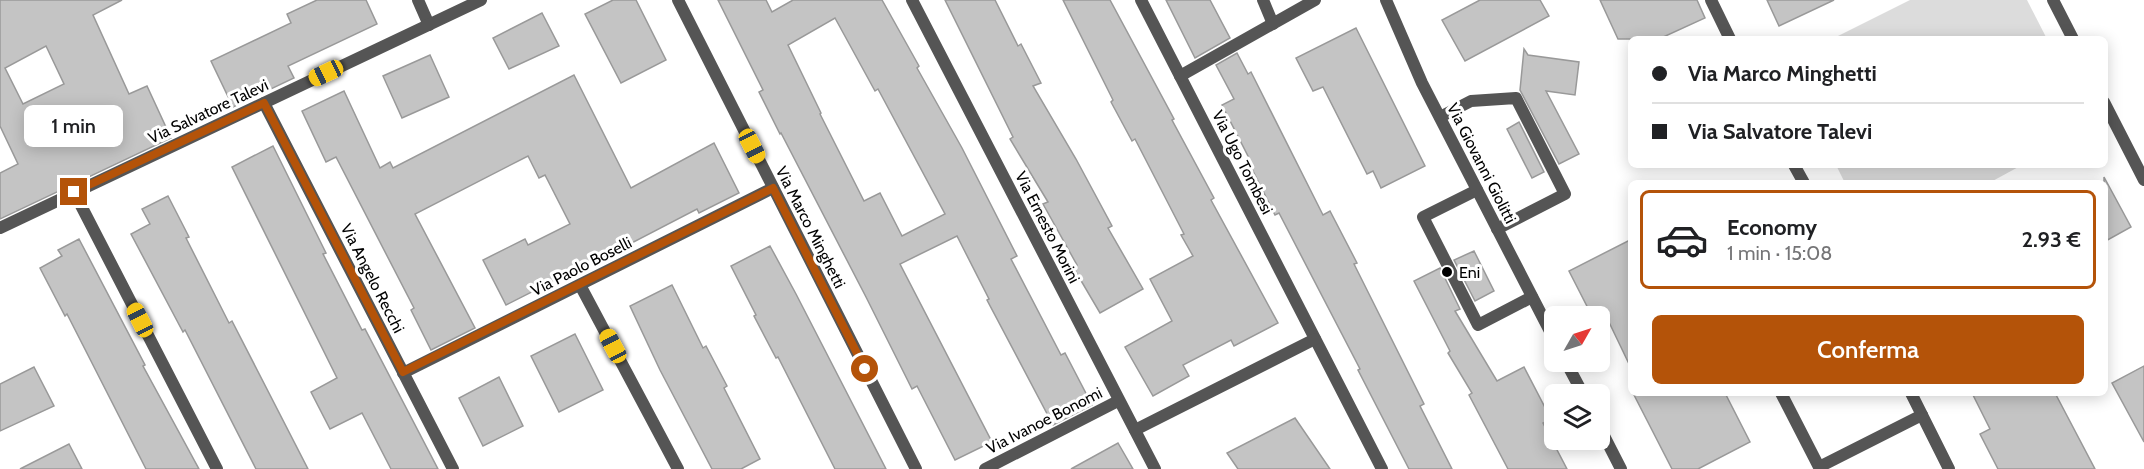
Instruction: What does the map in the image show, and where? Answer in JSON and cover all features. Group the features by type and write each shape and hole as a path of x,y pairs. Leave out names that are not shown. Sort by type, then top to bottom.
{"street":[{"path":"418,0 429,25"},
{"name":"Via Salvatore Talevi","path":"0,228 481,0"},
{"name":"Via Marco Minghetti","path":"678,0 916,469"},
{"name":"Via Ernesto Morini","path":"912,0 1155,469"},
{"name":"Via Ugo Tombesi","path":"1141,0 1382,469"},
{"path":"1263,0 1273,24"},
{"path":"1180,76 1315,0"},
{"name":"Via Giovanni Giolitti","path":"1386,0 1422,82 1544,320"},
{"path":"1711,0 1729,36"},
{"path":"2053,0 2071,36"},
{"path":"1440,117 1472,101 1516,98 1566,194 1497,228"},
{"name":"Via Angelo Recchi","path":"264,103 453,469"},
{"path":"2108,110 2144,180"},
{"name":"Via Paolo Boselli","path":"403,372 773,188"},
{"path":"1477,190 1423,218 1478,324 1532,297"},
{"path":"74,192 217,469"},
{"path":"580,285 678,469"},
{"path":"1135,430 1315,339"},
{"path":"1783,396 1819,467 1922,415"},
{"path":"1912,396 1949,469"},
{"name":"Via Ivanoe Bonomi","path":"985,469 1119,401"},
{"path":"1610,448 1621,469"}],"shaded area":[{"path":"1910,0 2027,0 2045,36 1838,36"},
{"path":"1838,168 2016,168 1994,180 1844,180"}],"building":[{"path":"0,0 122,0 93,15 129,94 147,86 171,138 0,219 0,173 18,164 0,126","holes":["46,46 64,84 23,104 5,68"]},
{"path":"317,0 366,0 377,24 288,66 294,78 233,107 211,61 291,23 287,14"},
{"path":"613,0 636,0 666,60 621,83 585,14"},
{"path":"718,0 766,0 772,12 793,0 882,0 919,66 917,68 962,148 1017,256 1011,259 1061,355 1065,353 1092,405 1053,425 987,300 989,299 957,236 900,264 992,442 955,460 917,386 912,389 759,92 763,90","holes":["835,18 875,91 878,89 945,214 902,236 880,193 864,201 788,45"]},
{"path":"945,0 995,0 1018,46 1021,44 1041,83 1033,86 1076,159 1112,226 1108,228 1143,289 1100,313 1073,267 1077,265 1043,204 1048,202 1010,139 1013,137"},
{"path":"1063,0 1110,0 1214,198 1211,200 1278,323 1234,346 1231,340 1183,365 1189,376 1153,396 1125,347 1172,321 1150,279 1193,256 1135,139 1132,141 1111,102 1113,100"},
{"path":"1166,0 1210,0 1230,38 1195,58"},
{"path":"1480,0 1540,0 1549,16 1465,61 1442,20"},
{"path":"1600,0 1697,0 1705,18 1666,36 1628,36 1628,39 1618,39"},
{"path":"1767,0 1834,0 1779,26"},
{"path":"542,13 559,46 509,69 493,38"},
{"path":"1356,28 1425,166 1381,188 1373,171 1367,174 1323,87 1313,91 1296,58"},
{"path":"1524,49 1528,55 1579,62 1575,95 1546,91 1579,154 1559,164 1520,90"},
{"path":"1237,53 1248,74 1251,72 1323,215 1330,211 1357,263 1354,264 1424,404 1420,406 1452,469 1409,469 1279,213 1275,215 1222,105 1234,99 1216,65"},
{"path":"430,55 449,97 402,118 383,76"},
{"path":"574,75 631,188 714,143 739,193 699,213 697,209 572,274 571,272 506,305 483,260 525,239 528,245 570,224 545,175 539,178 528,156 415,214 475,328 431,350 411,310 414,308 336,157 326,162 302,111 344,91 380,168 390,162 393,168"},
{"path":"1519,122 1544,172 1532,178 1507,129"},
{"path":"273,146 326,253 323,254 438,469 391,469 362,413 330,429 311,392 337,378 232,167"},
{"path":"2108,184 2131,227 2108,240"},
{"path":"168,196 189,237 186,238 229,323 232,321 308,469 256,469 185,330 183,332 131,234 150,224 142,209"},
{"path":"79,239 145,365 143,366 199,469 146,469 67,314 65,316 40,268 62,256 58,250"},
{"path":"1628,241 1628,362 1610,324 1610,306 1587,306 1569,271"},
{"path":"770,246 886,469 835,469 778,357 776,358 754,316 756,315 731,266"},
{"path":"1474,251 1494,291 1475,301 1454,260"},
{"path":"1440,268 1460,309 1455,311 1497,381 1524,367 1544,406 1544,450 1557,450 1567,469 1508,469 1414,281"},
{"path":"672,285 703,348 706,346 727,386 724,388 760,459 741,469 712,469 660,370 630,306"},
{"path":"575,334 603,390 559,412 531,356"},
{"path":"2144,366 2144,442 2112,383"},
{"path":"34,367 54,406 0,431 0,384"},
{"path":"499,377 523,426 483,446 459,398"},
{"path":"1635,396 1727,396 1750,442 1698,469 1672,469"},
{"path":"1974,396 2057,396 2095,469 1998,469 1980,434 1990,429"},
{"path":"1295,418 1330,469 1238,469 1227,453"},
{"path":"1118,443 1133,469 1071,469"},
{"path":"69,444 82,469 20,469"}],"place":[{"name":"Eni","path":"1447,272"}],"route":[{"path":"74,192 264,103 403,372 773,188 865,369"}]}
